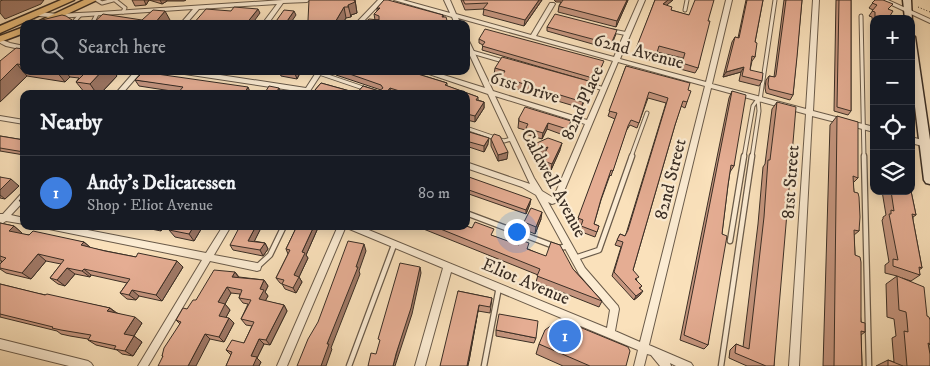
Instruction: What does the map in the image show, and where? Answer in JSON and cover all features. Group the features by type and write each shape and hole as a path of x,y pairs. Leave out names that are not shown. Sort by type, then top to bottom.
{"main road":[{"path":"38,19 69,0"},
{"path":"38,19 58,16 92,0"},
{"path":"0,30 20,24"},
{"path":"0,40 20,32"}],"street":[{"path":"58,16 307,0"},
{"path":"363,20 381,0"},
{"name":"62nd Avenue","path":"397,0 470,20"},
{"path":"447,0 456,20"},
{"name":"82nd Place","path":"539,193 552,201 558,196 642,0"},
{"name":"82nd Street","path":"640,366 729,0"},
{"name":"81st Street","path":"794,366 816,0"},
{"path":"884,0 908,14 930,21"},
{"path":"907,0 908,14"},
{"path":"268,20 281,2"},
{"path":"533,37 550,14 552,4"},
{"path":"186,20 197,8"},
{"name":"62nd Avenue","path":"470,20 870,129"},
{"path":"0,40 8,45 20,47"},
{"name":"Caldwell Avenue","path":"470,48 511,139 582,271 615,309 610,334"},
{"path":"915,60 928,145 930,180"},
{"path":"122,90 135,75"},
{"path":"204,75 294,90"},
{"path":"307,90 317,75"},
{"name":"61st Drive","path":"437,75 589,123"},
{"path":"0,118 20,121"},
{"path":"915,141 928,145"},
{"path":"470,166 525,185 539,193"},
{"path":"1,219 20,200"},
{"path":"1,219 20,221"},
{"path":"70,230 257,267"},
{"path":"142,366 225,230"},
{"path":"282,366 340,230"},
{"name":"Eliot Avenue","path":"359,230 688,366"},
{"path":"420,366 448,266"},
{"path":"0,344 88,366"},
{"path":"654,352 666,366"}],"lane":[{"path":"97,0 102,3 119,2 125,8 123,12"},
{"path":"685,10 686,0"},
{"path":"722,366 759,112 759,99 775,0"},
{"path":"94,20 97,14"},
{"path":"76,20 80,15"},
{"path":"860,16 869,366"},
{"path":"604,28 628,34"},
{"path":"472,52 507,62"},
{"path":"327,75 369,90"},
{"path":"579,82 604,89"},
{"path":"730,241 753,106 759,99"},
{"path":"575,258 598,250 647,113"},
{"path":"470,129 504,141 511,139"},
{"path":"470,215 559,248 569,246"},
{"path":"257,267 263,264 282,230"},
{"path":"349,366 394,245"},
{"path":"484,366 499,287"}],"path":[{"path":"918,7 930,12"}],"building":[{"path":"309,0 354,0 355,2 348,5 348,7 344,7 336,20 308,20"},
{"path":"384,0 388,0 443,15 442,17 446,17 447,20 379,20 379,16 374,14 380,8 377,8"},
{"path":"463,0 539,0 525,20 483,9 488,3 465,4"},
{"path":"563,0 627,0 617,21 559,6"},
{"path":"655,0 668,0 663,4 672,7 671,10 689,15 695,0 714,0 698,68 682,63 685,53 659,46 656,56 635,51"},
{"path":"747,0 763,0 755,42 757,43 755,57 752,56 750,70 763,73 762,81 742,76 744,67 726,72 735,37 739,38"},
{"path":"786,0 802,0 793,95 769,89 768,84 769,76 775,77 776,75"},
{"path":"839,0 851,0 851,111 837,107"},
{"path":"875,0 883,0 893,4 888,9 893,11 890,15 875,15 875,12 872,11 877,5 872,3"},
{"path":"234,7 258,9 249,20 196,20 206,9 231,11"},
{"path":"153,10 165,11 157,20 142,20"},
{"path":"284,10 294,11 288,20 277,20"},
{"path":"103,14 142,20 96,20"},
{"path":"555,14 617,30 611,44 547,27"},
{"path":"62,15 72,20 42,20"},
{"path":"485,29 604,61 596,79 482,46 485,42 479,39"},
{"path":"16,48 20,48 20,64 17,64 0,81 0,61"},
{"path":"502,57 592,82 583,102 501,77 505,71 495,68"},
{"path":"626,66 690,83 688,90 691,91 687,102 683,101 675,125 633,270 639,277 635,279 642,286 639,288 643,291 636,296 614,272 623,242 617,240 620,234 625,236 628,230 668,98 649,92 639,123 631,120 601,199 594,224 599,226 597,232 581,226 583,220 578,218 617,113 609,111"},
{"path":"83,75 98,75 90,84 76,82"},
{"path":"140,75 164,75 248,87 246,90 180,90 183,87 135,80"},
{"path":"352,75 421,75 447,83 445,85 459,90 396,90 390,88 388,90 380,90 383,88 381,85"},
{"path":"321,83 346,90 315,90"},
{"path":"269,86 279,88 278,90 266,90"},
{"path":"363,86 376,90 360,90"},
{"path":"732,91 746,95 734,166 731,165 722,234 727,236 708,345 684,335"},
{"path":"470,94 478,97 476,100 484,102 475,116 470,115"},
{"path":"777,102 796,107 774,366 766,366 735,353 736,344 749,349 764,217 768,160 770,160"},
{"path":"525,107 571,121 567,129 548,123 543,133 526,128 528,124 519,121"},
{"path":"837,116 858,122 858,178 853,176 854,192 858,193 859,197 860,217 859,231 854,230 855,255 860,257 861,262 861,322 865,323 865,332 861,331 862,366 834,366"},
{"path":"470,132 489,138 484,146 470,142"},
{"path":"494,134 500,136 508,152 498,155 491,139"},
{"path":"0,136 20,139 20,151 0,148"},
{"path":"548,138 562,143 552,164 541,160 548,147 535,152 530,146"},
{"path":"0,177 11,179 0,190"},
{"path":"470,177 531,199 526,210 470,190"},
{"path":"892,195 912,195 916,215 912,214 922,268 919,267 920,275 893,266 893,259 898,260 889,214 891,214 891,210 894,211"},
{"path":"531,208 542,212 536,227 524,222"},
{"path":"475,222 494,229 491,235 519,245 521,240 529,243 527,249 546,256 551,242 560,245 573,269 602,301 537,276 540,269 443,230 470,230 470,227 472,228"},
{"path":"0,223 14,226 9,231 29,235 33,231 84,242 81,245 105,251 136,257 138,253 177,261 156,295 132,290 129,295 120,293 130,279 84,269 82,271 67,268 57,280 50,278 64,260 38,254 22,273 0,268 0,264 6,258 0,256"},
{"path":"169,230 192,230 189,234"},
{"path":"238,230 254,230 248,241 265,243 260,250 230,245"},
{"path":"295,230 312,230 302,252 305,253 294,275 299,277 293,288 282,284 284,280 276,278 290,250 286,249"},
{"path":"348,241 364,244 356,267 358,267 327,344 329,344 321,366 297,366 308,339 318,322"},
{"path":"400,263 420,267 411,308 393,366 368,366 371,353 376,354 380,340 378,339"},
{"path":"214,270 235,272 232,277 264,280 260,289 264,290 259,299 284,305 266,340 259,339 251,356 257,357 253,366 226,366 232,352 226,350 232,340 244,343 254,322 241,319 251,300 239,298 242,290 227,287 218,302 225,304 219,316 229,318 219,337 205,334 188,366 158,366 163,356 164,348 181,322 176,320 183,308 187,309 193,300 196,300"},
{"path":"897,276 924,287 927,316 930,320 930,344 928,343 930,366 907,366 904,331 908,332 907,320 906,312 899,310"},
{"path":"0,284 110,308 107,311 135,317 124,334 134,336 125,351 114,349 116,346 88,340 91,335 52,328 0,314"},
{"path":"458,291 492,298 490,307 479,305 467,366 440,366"},
{"path":"499,314 538,321 536,338 496,330"},
{"path":"560,319 628,347 630,351 626,366 590,366 539,344 545,330"},
{"path":"888,360 903,366 888,366"}],"place":[{"name":"Andy's Delicatessen","path":"565,336"}]}
